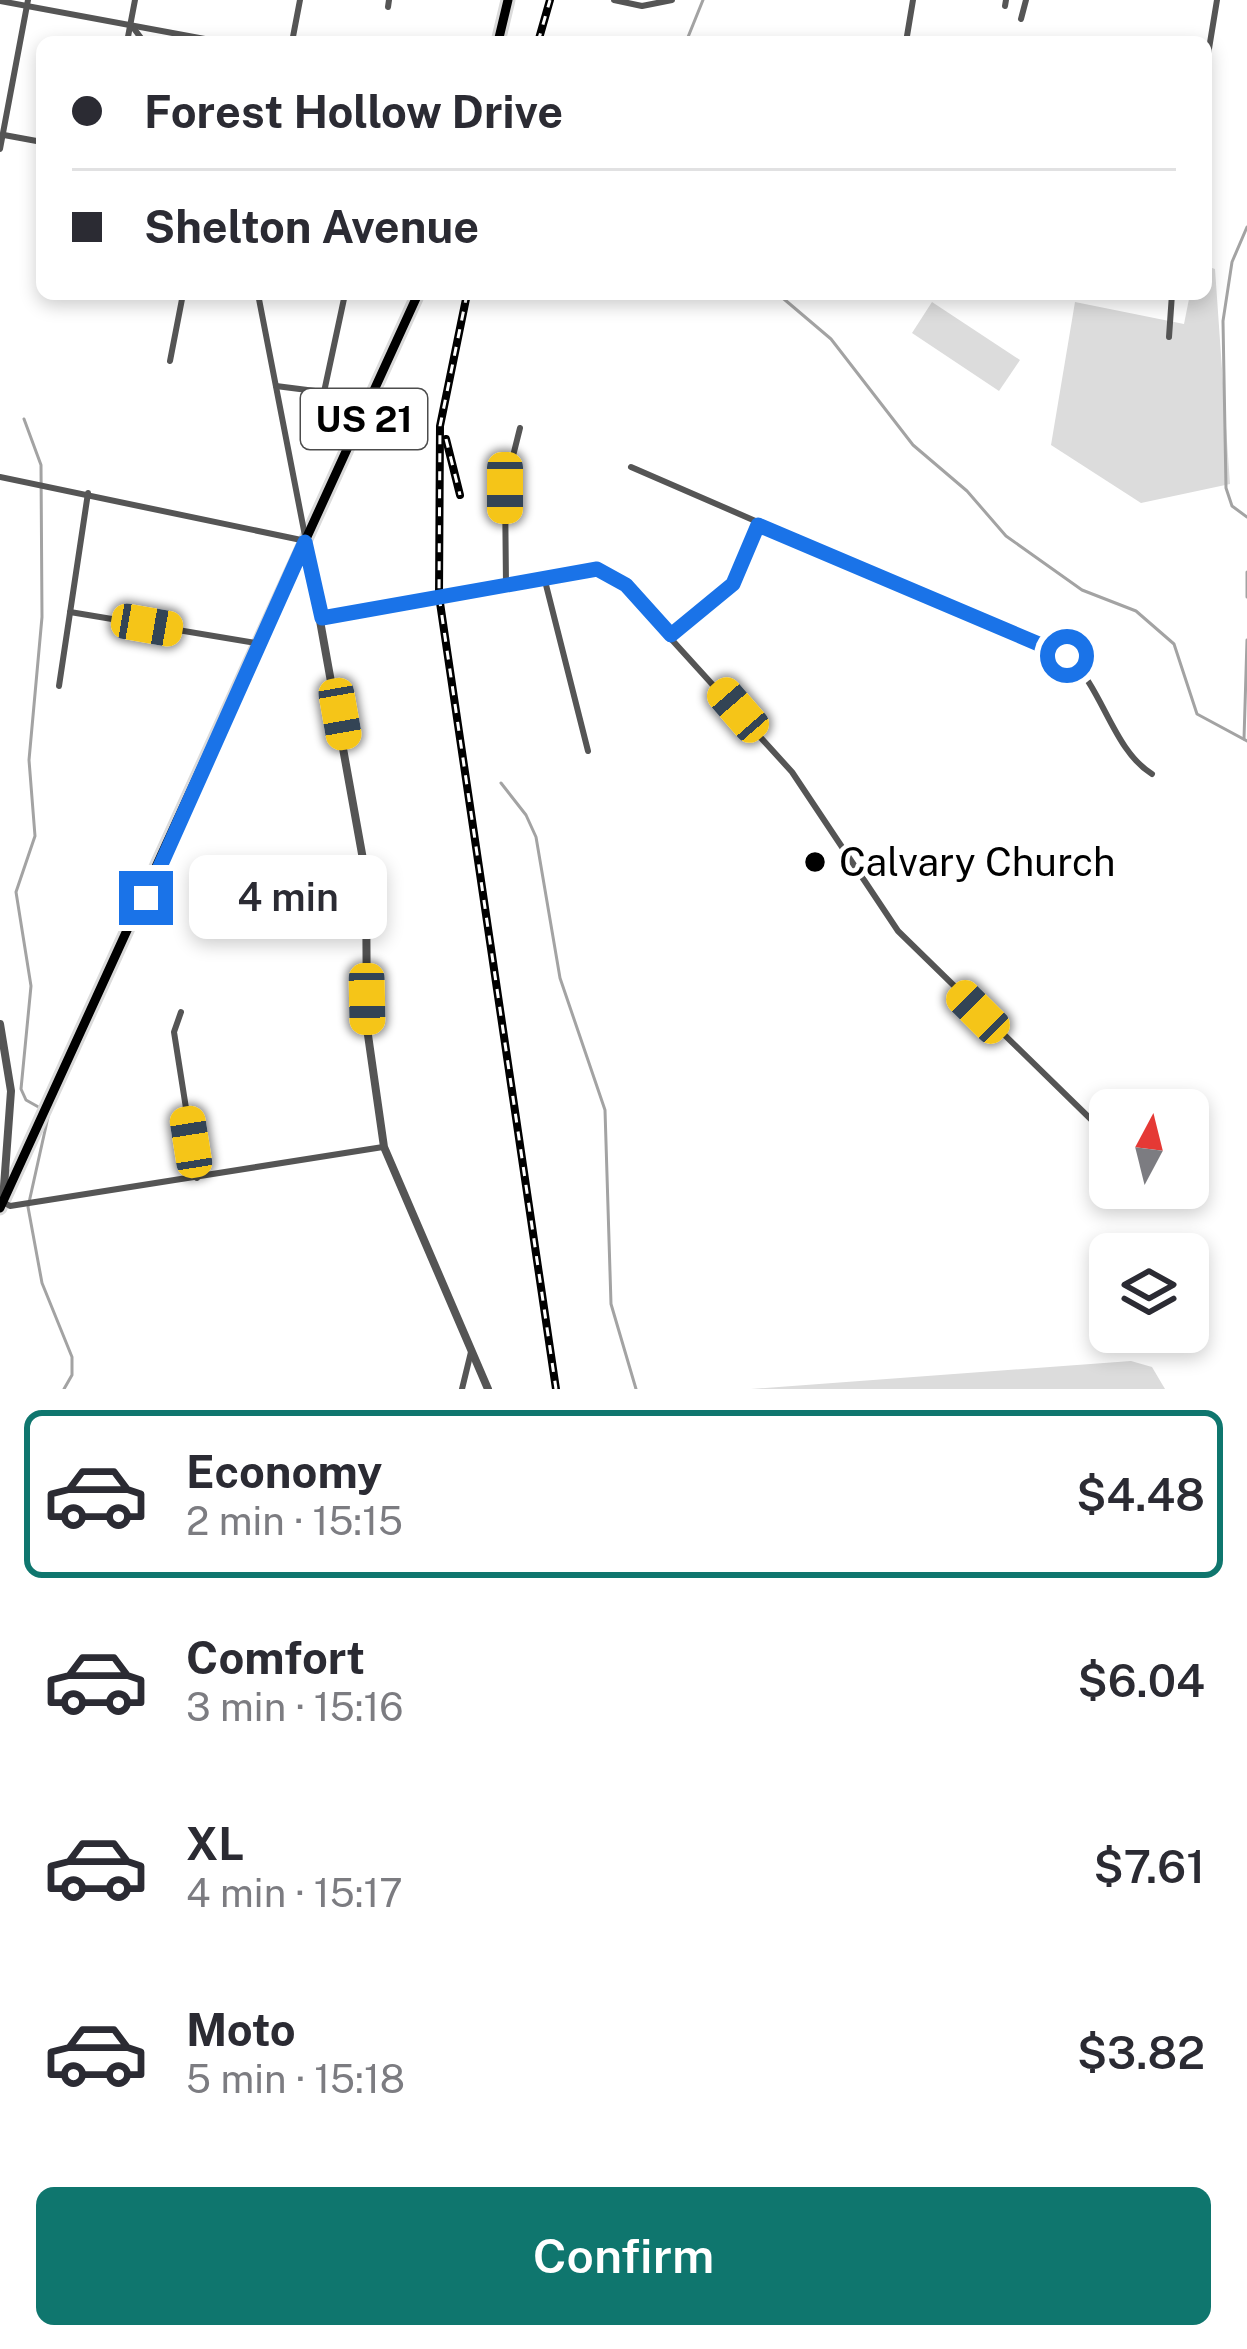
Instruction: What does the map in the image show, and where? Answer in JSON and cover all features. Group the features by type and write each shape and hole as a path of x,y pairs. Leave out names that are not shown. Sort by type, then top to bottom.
{"main road":[{"path":"499,36 508,0"},
{"name":"US 21","path":"2,1205 415,300"}],"street":[{"path":"128,36 135,0"},
{"path":"293,36 300,0"},
{"path":"614,0 642,6 672,0"},
{"path":"907,36 913,0"},
{"path":"1021,20 1026,0"},
{"path":"1211,36 1216,0"},
{"path":"0,1 189,36"},
{"path":"0,149 28,3"},
{"path":"130,25 139,36"},
{"path":"3,135 36,141"},
{"path":"170,362 182,300"},
{"path":"259,300 322,618 366,876 367,1028 384,1147 488,1389"},
{"path":"324,392 344,300"},
{"path":"1169,337 1172,300"},
{"path":"276,386 373,398"},
{"path":"506,584 505,488 520,428"},
{"path":"632,467 1067,656 1086,676 1138,762 1152,774"},
{"path":"0,477 88,493 165,516 305,542"},
{"path":"59,686 88,493"},
{"path":"671,635 733,584 758,525"},
{"path":"322,618 581,570 613,575 792,772 889,920 1089,1117"},
{"path":"544,577 588,751"},
{"path":"70,612 262,644"},
{"path":"181,1012 174,1032 196,1178"},
{"path":"0,1024 10,1091 2,1205 384,1147"},
{"path":"462,1389 472,1348"}],"shaded area":[{"path":"1215,269 1230,484 1141,503 1051,445 1075,302 1184,324 1189,300 1212,300"},
{"path":"932,302 1020,360 999,391 912,333"},
{"path":"1131,1361 1152,1367 1165,1389 751,1389"}],"waterway":[{"path":"688,36 703,0"},
{"path":"1247,227 1232,262 1223,321 1226,488 1232,506 1247,517"},
{"path":"785,300 831,339 913,445 967,491 1006,536 1082,590 1136,611 1174,644 1197,714 1247,741"},
{"path":"24,419 41,465 42,617 29,760 35,836 16,892 31,986 21,1089 26,1100 42,1109"},
{"path":"1247,572 1247,597"},
{"path":"1244,739 1247,640"},
{"path":"501,783 536,837 560,978 605,1110 611,1304 636,1389"},
{"path":"48,1117 28,1207 42,1283 72,1357 72,1375 64,1389"}],"railway":[{"path":"540,36 550,0"},
{"path":"466,300 440,426 439,596 556,1389"},
{"path":"446,439 460,495"}],"place":[{"name":"Calvary Church","path":"815,862"}],"route":[{"path":"146,898 305,542 322,618 597,569 626,585 671,635 733,584 758,525 1067,656"}]}
